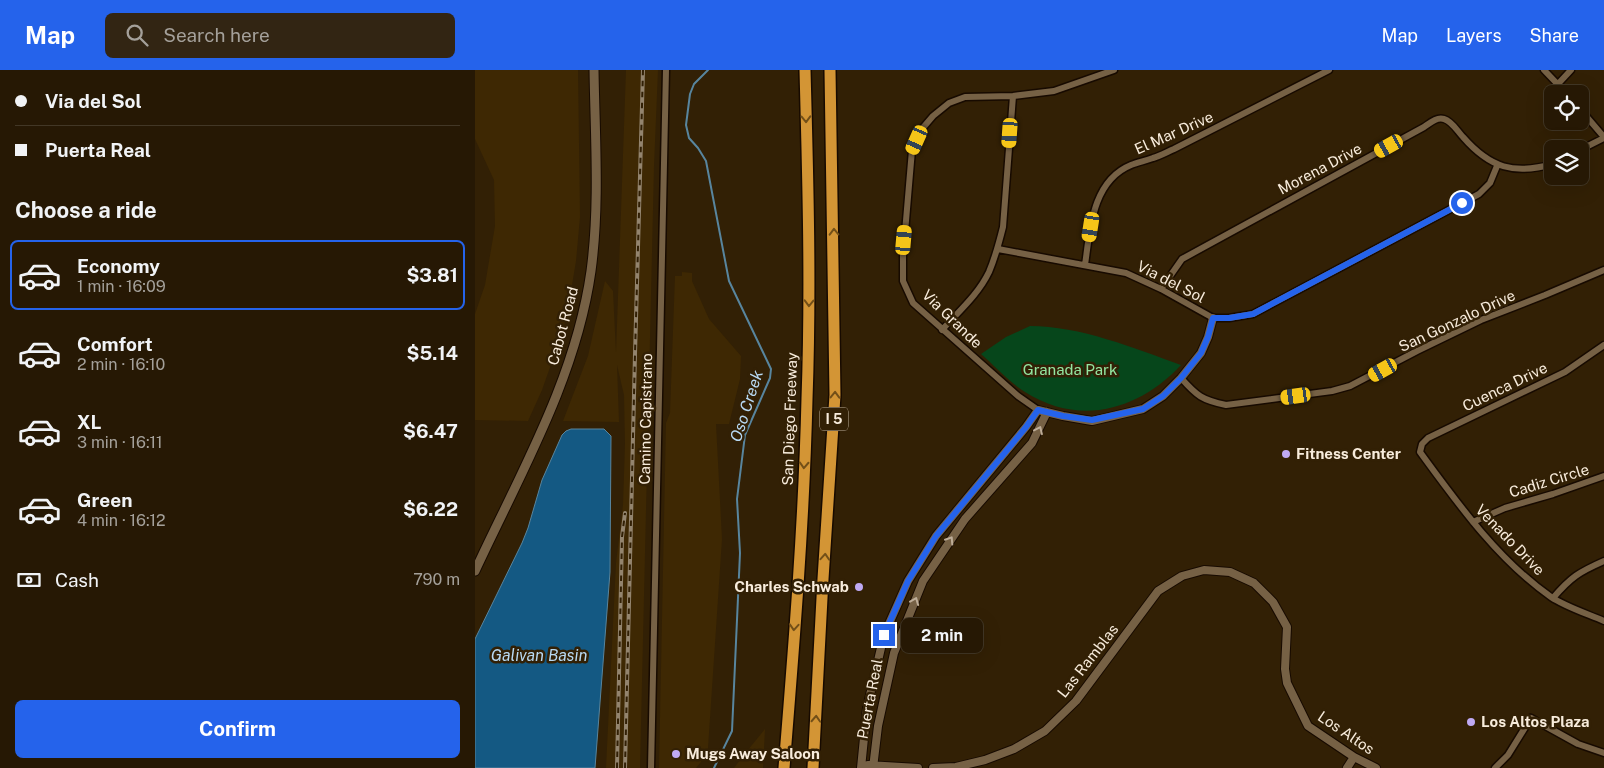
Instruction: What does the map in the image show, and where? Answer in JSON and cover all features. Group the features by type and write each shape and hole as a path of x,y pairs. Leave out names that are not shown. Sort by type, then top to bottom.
{"highway":[{"name":"San Diego Freeway","path":"784,768 798,576 807,399 809,254 805,70"},
{"name":"I 5","path":"813,768 835,395 830,70"}],"main road":[{"name":"Cabot Road","path":"475,571 557,394 579,330 591,271 596,223 594,70"}],"street":[{"name":"Camino Capistrano","path":"651,768 666,70"},
{"name":"Via Grande","path":"1038,410 1018,396 913,303 903,281 903,256 912,150 921,130 933,116 949,103 965,97 1013,96 1054,91 1114,70"},
{"name":"El Mar Drive","path":"1085,265 1095,207 1102,192 1113,177 1129,165 1174,149 1329,70"},
{"path":"1544,70 1558,84 1571,70"},
{"path":"942,330 974,295 988,273 998,249 1003,228 1013,96"},
{"name":"Morena Drive","path":"1161,289 1182,259 1423,128 1436,119 1445,119 1472,147 1497,166"},
{"path":"1589,120 1604,138 1589,146"},
{"path":"1497,166 1520,169 1544,166"},
{"name":"Via del Sol","path":"998,249 1126,273 1161,289 1213,318 1229,318 1253,314 1479,194 1490,183 1497,166"},
{"name":"San Gonzalo Drive","path":"1181,378 1195,394 1209,402 1226,405 1332,391 1366,379 1417,351 1481,320 1604,270"},
{"path":"1038,410 1092,420 1143,409 1163,396 1181,378 1201,353 1213,318"},
{"name":"Cuenca Drive","path":"1420,452 1422,444 1428,438 1565,372 1604,345"},
{"name":"Puerta Real","path":"861,767 867,708 884,635 908,581 936,536 1038,410"},
{"name":"Puerta Real","path":"873,767 877,726 894,652 923,581 965,519 1033,443 1047,412"},
{"name":"Venado Drive","path":"1420,452 1473,522 1521,574 1553,598 1604,621"},
{"name":"Cadiz Circle","path":"1473,522 1505,508 1604,476"},
{"path":"1553,598 1567,582 1581,572 1604,561"},
{"name":"Las Ramblas","path":"933,768 956,767 979,762 1014,749 1045,731 1076,701 1158,591 1182,576 1204,570 1230,572 1254,583"},
{"name":"Los Altos","path":"1254,583 1273,602 1287,626 1285,668 1287,683 1308,726 1354,757 1376,768"},
{"path":"1495,768 1508,755 1531,718 1578,744 1604,753"},
{"path":"1347,768 1354,757"},
{"path":"861,767 918,768"}],"shaded area":[{"path":"475,70 578,70 580,217 576,261 567,315 560,339 542,390 528,421 475,420 475,314 485,285 495,226 494,180 475,139"},
{"path":"626,70 658,70 654,166 640,768 606,768 616,563 623,505 625,444 624,395 617,365 619,422 563,421 588,356 605,281 613,291 616,353"},
{"path":"682,272 692,273 692,281 709,319 741,356 740,379 729,424 716,424 722,539 708,748 704,758 696,768 659,768 666,423 670,413 675,276 682,276"},
{"path":"765,729 763,768 734,768 743,756"}],"green space":[{"name":"Granada Park","path":"1030,326 1068,330 1107,339 1181,365 1164,381 1128,403 1087,411 1067,409 1046,403 1025,392 981,354 1006,337"}],"water":[{"name":"Galivan Basin","path":"571,429 604,429 611,436 610,572 595,768 475,768 475,639 522,543 542,480 562,435"}],"waterway":[{"name":"Oso Creek","path":"708,70 694,84 690,94 686,125 689,138 706,161 729,281 771,369 770,378 745,435 737,499 740,553 732,731 714,768"}],"railway":[{"path":"625,768 643,70"},
{"path":"617,768 622,537 625,513"}],"place":[{"name":"Fitness Center","path":"1286,454"},
{"name":"Charles Schwab","path":"859,587"},
{"name":"Los Altos Plaza","path":"1471,722"},
{"name":"Mugs Away Saloon","path":"676,754"}],"route":[{"path":"884,635 908,581 936,536 1038,410 1092,420 1143,409 1163,396 1181,378 1201,353 1213,318 1229,318 1253,314 1462,203"}]}
